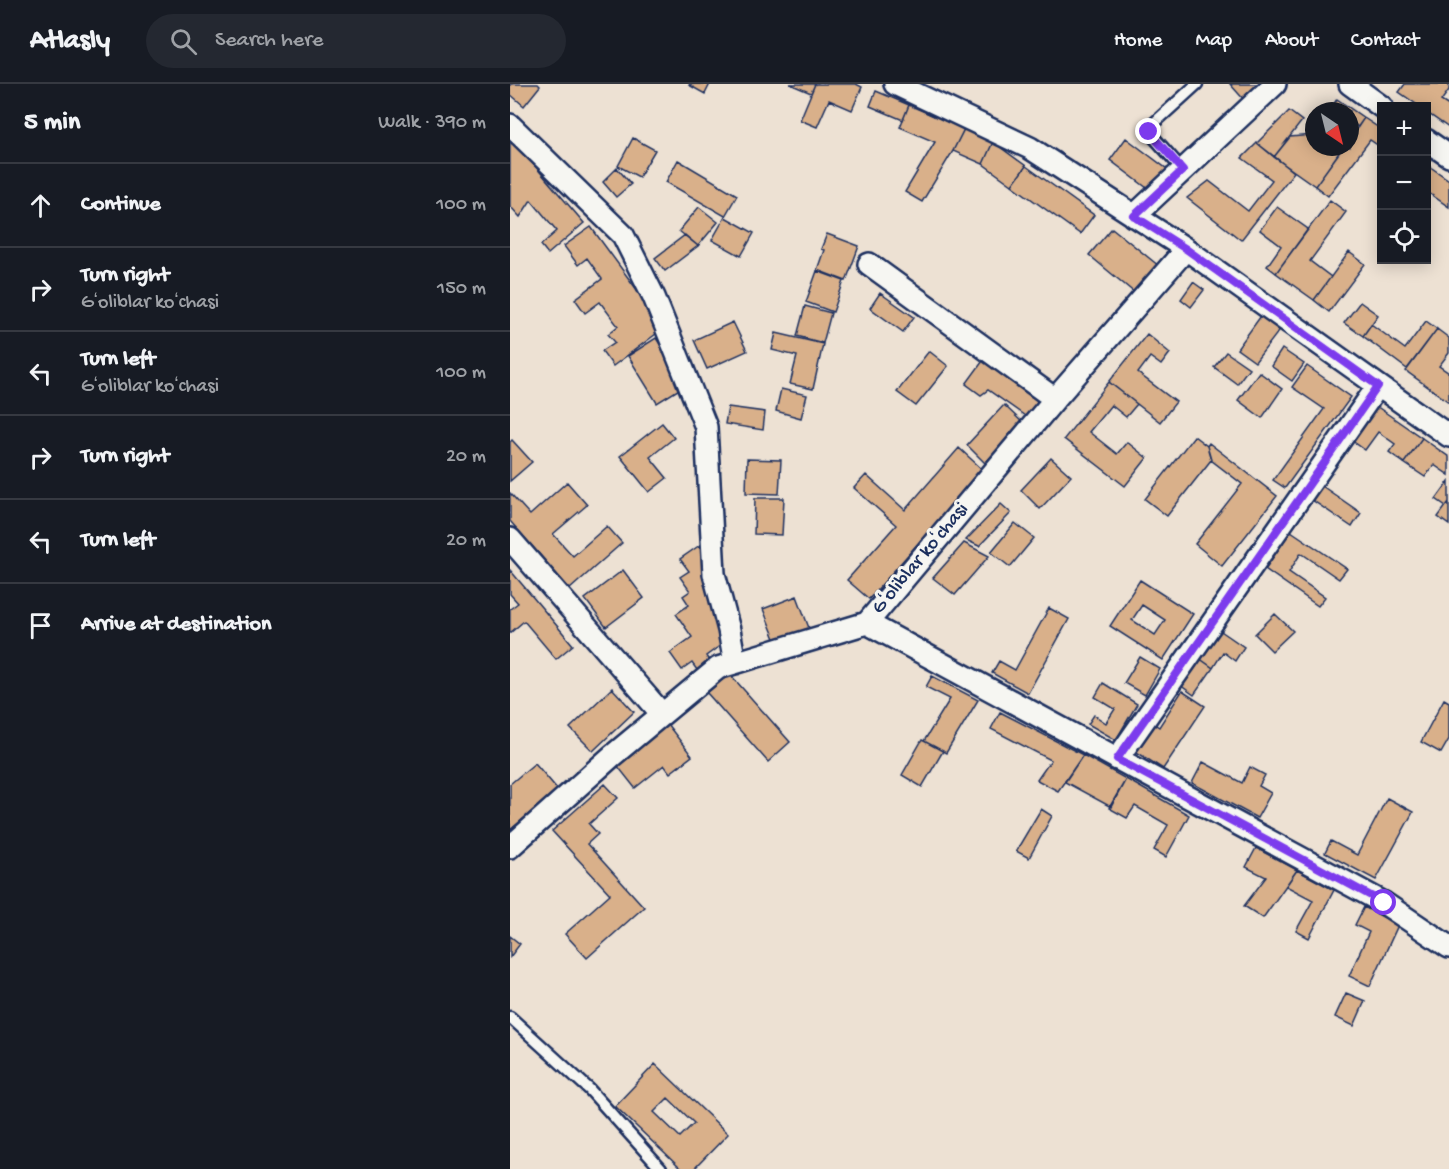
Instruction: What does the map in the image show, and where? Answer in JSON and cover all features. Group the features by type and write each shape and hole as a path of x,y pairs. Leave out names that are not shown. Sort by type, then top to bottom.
{"street":[{"path":"895,84 1030,148 1186,249 1449,436"},
{"path":"1134,216 1275,84"},
{"path":"1350,84 1377,103"},
{"path":"510,125 623,235 654,297 706,427 714,574 735,663"},
{"path":"1431,143 1449,156"},
{"name":"Gʻoliblar koʻchasi","path":"510,847 612,756 718,668 867,623 1055,399 1186,249"},
{"path":"869,264 1055,399"},
{"path":"1117,759 1378,386"},
{"path":"510,539 662,714"},
{"path":"867,623 1384,903 1449,947"}],"lane":[{"path":"1183,170 1149,132 1152,125 1197,84"},
{"path":"510,1017 589,1089 661,1169"}],"building":[{"path":"510,84 538,84 540,86 524,106 510,94"},
{"path":"690,84 710,84 705,94"},
{"path":"790,84 815,84 811,93"},
{"path":"815,84 856,84 862,87 852,110 829,100 817,127 800,120"},
{"path":"1230,84 1266,84 1246,102"},
{"path":"1405,84 1449,84 1449,90 1441,101 1449,106 1449,128 1431,115 1431,102 1413,102 1399,92"},
{"path":"876,91 909,105 903,120 870,106"},
{"path":"909,105 964,129 922,202 905,192 935,142 900,127"},
{"path":"1289,111 1302,121 1274,157 1257,143"},
{"path":"1359,114 1364,118 1359,126"},
{"path":"1364,118 1377,127 1377,145 1370,140 1359,155 1359,125"},
{"path":"964,129 993,142 983,164 953,151"},
{"path":"1305,136 1305,156 1337,156 1315,186 1274,157 1290,137"},
{"path":"510,137 584,223 548,254 541,245 557,231 531,200 520,217 510,206"},
{"path":"633,138 655,150 639,177 618,166"},
{"path":"1126,138 1167,169 1151,191 1110,160"},
{"path":"993,142 1026,166 1012,185 983,164"},
{"path":"1257,143 1294,172 1241,240 1187,198 1209,181 1248,211 1272,180 1242,158"},
{"path":"1337,156 1358,156 1328,196 1315,186"},
{"path":"678,160 737,195 725,216 666,182"},
{"path":"1026,166 1094,215 1080,234 1012,185"},
{"path":"1431,167 1449,180 1449,207 1431,194"},
{"path":"617,168 631,184 616,197 603,182"},
{"path":"1330,200 1346,212 1310,261 1331,277 1314,300 1276,273"},
{"path":"699,207 718,222 698,246 679,231"},
{"path":"1277,207 1308,229 1276,273 1267,266 1281,246 1260,230"},
{"path":"725,217 754,233 741,256 712,240"},
{"path":"591,227 659,320 660,331 613,366 602,351 615,342 608,334 618,326 600,302 585,313 575,299 602,279 587,258 578,265 564,246"},
{"path":"1112,228 1159,266 1136,294 1089,255"},
{"path":"827,234 859,246 846,281 817,270"},
{"path":"685,235 698,246 665,271 655,258"},
{"path":"1349,252 1365,264 1329,312 1314,300"},
{"path":"817,271 844,281 833,312 806,302"},
{"path":"1193,282 1204,290 1191,307 1181,299"},
{"path":"880,293 914,317 903,332 870,308"},
{"path":"1360,302 1378,315 1363,336 1344,323"},
{"path":"805,306 831,313 823,343 797,336"},
{"path":"1263,313 1282,327 1255,362 1237,349"},
{"path":"1426,321 1437,329 1407,369 1363,336 1371,324 1405,349"},
{"path":"733,322 747,351 707,369 694,340"},
{"path":"1437,329 1449,338 1449,353 1439,366 1449,373 1449,402 1406,371"},
{"path":"776,333 823,344 813,389 790,384 797,356 772,350"},
{"path":"1147,334 1170,353 1161,365 1150,357 1138,373 1176,402 1160,422 1109,382"},
{"path":"656,338 686,385 657,403 628,356"},
{"path":"1282,349 1304,364 1292,381 1271,366"},
{"path":"929,351 948,366 916,406 897,392"},
{"path":"1226,352 1249,368 1237,384 1214,367"},
{"path":"985,358 1042,398 1028,418 988,390 981,395 966,384"},
{"path":"1307,366 1351,397 1285,488 1273,480 1324,409 1292,387"},
{"path":"1259,372 1282,389 1262,418 1238,400"},
{"path":"1109,382 1137,404 1126,417 1111,405 1089,432 1117,454 1127,442 1147,458 1125,486 1064,439"},
{"path":"781,389 807,395 801,418 776,411"},
{"path":"1004,405 1023,423 985,463 967,445"},
{"path":"1376,406 1422,438 1404,463 1389,452 1395,444 1378,432 1365,450 1351,440"},
{"path":"728,407 765,412 763,430 725,424"},
{"path":"662,423 674,438 650,457 667,478 649,492 620,456"},
{"path":"1194,436 1207,446 1211,460 1167,516 1145,499"},
{"path":"1422,438 1449,457 1449,475 1434,465 1425,477 1404,463"},
{"path":"512,440 532,462 510,481 510,442"},
{"path":"1209,443 1277,496 1222,566 1195,544 1242,484 1211,460 1207,446"},
{"path":"959,448 983,470 869,599 847,580 896,525 854,488 866,475 905,510"},
{"path":"1051,458 1071,476 1040,509 1021,490"},
{"path":"747,459 781,460 779,494 746,493"},
{"path":"1449,481 1449,502 1446,506 1436,499"},
{"path":"567,482 587,505 553,534 573,556 607,526 622,543 570,589 510,521 510,493 530,515"},
{"path":"1322,486 1361,513 1352,527 1312,500"},
{"path":"755,498 784,498 782,535 754,534"},
{"path":"1449,502 1449,525 1438,517"},
{"path":"1001,504 1011,513 979,546 966,540"},
{"path":"1015,523 1034,538 1010,567 991,552"},
{"path":"1291,531 1347,569 1339,579 1301,553 1289,572 1325,597 1318,606 1265,569"},
{"path":"964,543 989,556 955,595 933,578"},
{"path":"700,545 708,558 725,642 706,656 709,661 697,670 692,663 682,670 670,653 692,637 676,614 689,605 683,596 690,591 680,577 689,571 680,559"},
{"path":"510,570 573,645 556,659 524,621 510,633 510,609 518,603 510,594"},
{"path":"623,570 644,598 606,627 585,599"},
{"path":"1140,580 1193,614 1163,660 1110,626","holes":["1142,605 1165,620 1155,635 1132,620"]},
{"path":"797,596 809,628 776,641 763,609"},
{"path":"1049,608 1069,619 1028,693 992,673 999,661 1015,670"},
{"path":"1275,614 1293,631 1272,651 1255,634"},
{"path":"1218,629 1244,647 1235,661 1223,652 1213,668 1199,658"},
{"path":"1140,657 1160,669 1145,695 1124,683"},
{"path":"1199,658 1213,668 1194,695 1180,685"},
{"path":"729,673 790,742 768,762 707,693"},
{"path":"932,676 978,700 946,753 924,741 950,699 926,687"},
{"path":"1103,683 1137,704 1116,740 1088,724 1094,715 1106,723 1115,709 1095,697"},
{"path":"612,688 634,712 593,751 570,728"},
{"path":"1182,691 1205,706 1163,769 1135,751 1153,723 1159,727"},
{"path":"1444,699 1449,702 1449,739 1441,753 1421,742"},
{"path":"1000,712 1083,755 1058,791 1037,780 1051,760 991,729"},
{"path":"667,724 692,756 670,773 664,765 635,788 616,764"},
{"path":"922,740 943,751 922,787 902,775"},
{"path":"1083,755 1126,779 1111,807 1065,782"},
{"path":"1203,762 1242,783 1250,767 1265,775 1259,786 1271,793 1257,818 1192,783"},
{"path":"535,763 558,790 510,830 510,784"},
{"path":"1126,779 1189,815 1166,857 1154,850 1168,825 1135,806 1127,818 1109,808"},
{"path":"605,784 618,798 589,824 598,834 587,844 644,907 587,958 565,934 610,894 552,831"},
{"path":"1387,798 1413,812 1376,880 1325,853 1331,841 1357,855"},
{"path":"1041,809 1052,816 1029,858 1016,851"},
{"path":"1256,848 1297,870 1263,918 1244,906 1266,877 1246,867"},
{"path":"1297,870 1334,890 1309,938 1296,931 1313,900 1286,886"},
{"path":"1364,907 1398,925 1370,986 1349,976 1369,932 1355,925"},
{"path":"510,936 520,944 510,957"},
{"path":"1346,993 1365,1001 1354,1026 1335,1017"},
{"path":"655,1064 728,1134 694,1169 681,1169 615,1106","holes":["668,1098 694,1123 680,1137 654,1112"]}],"route":[{"path":"1149,132 1183,170 1134,216 1186,249 1378,386 1117,759 1384,903"}]}
